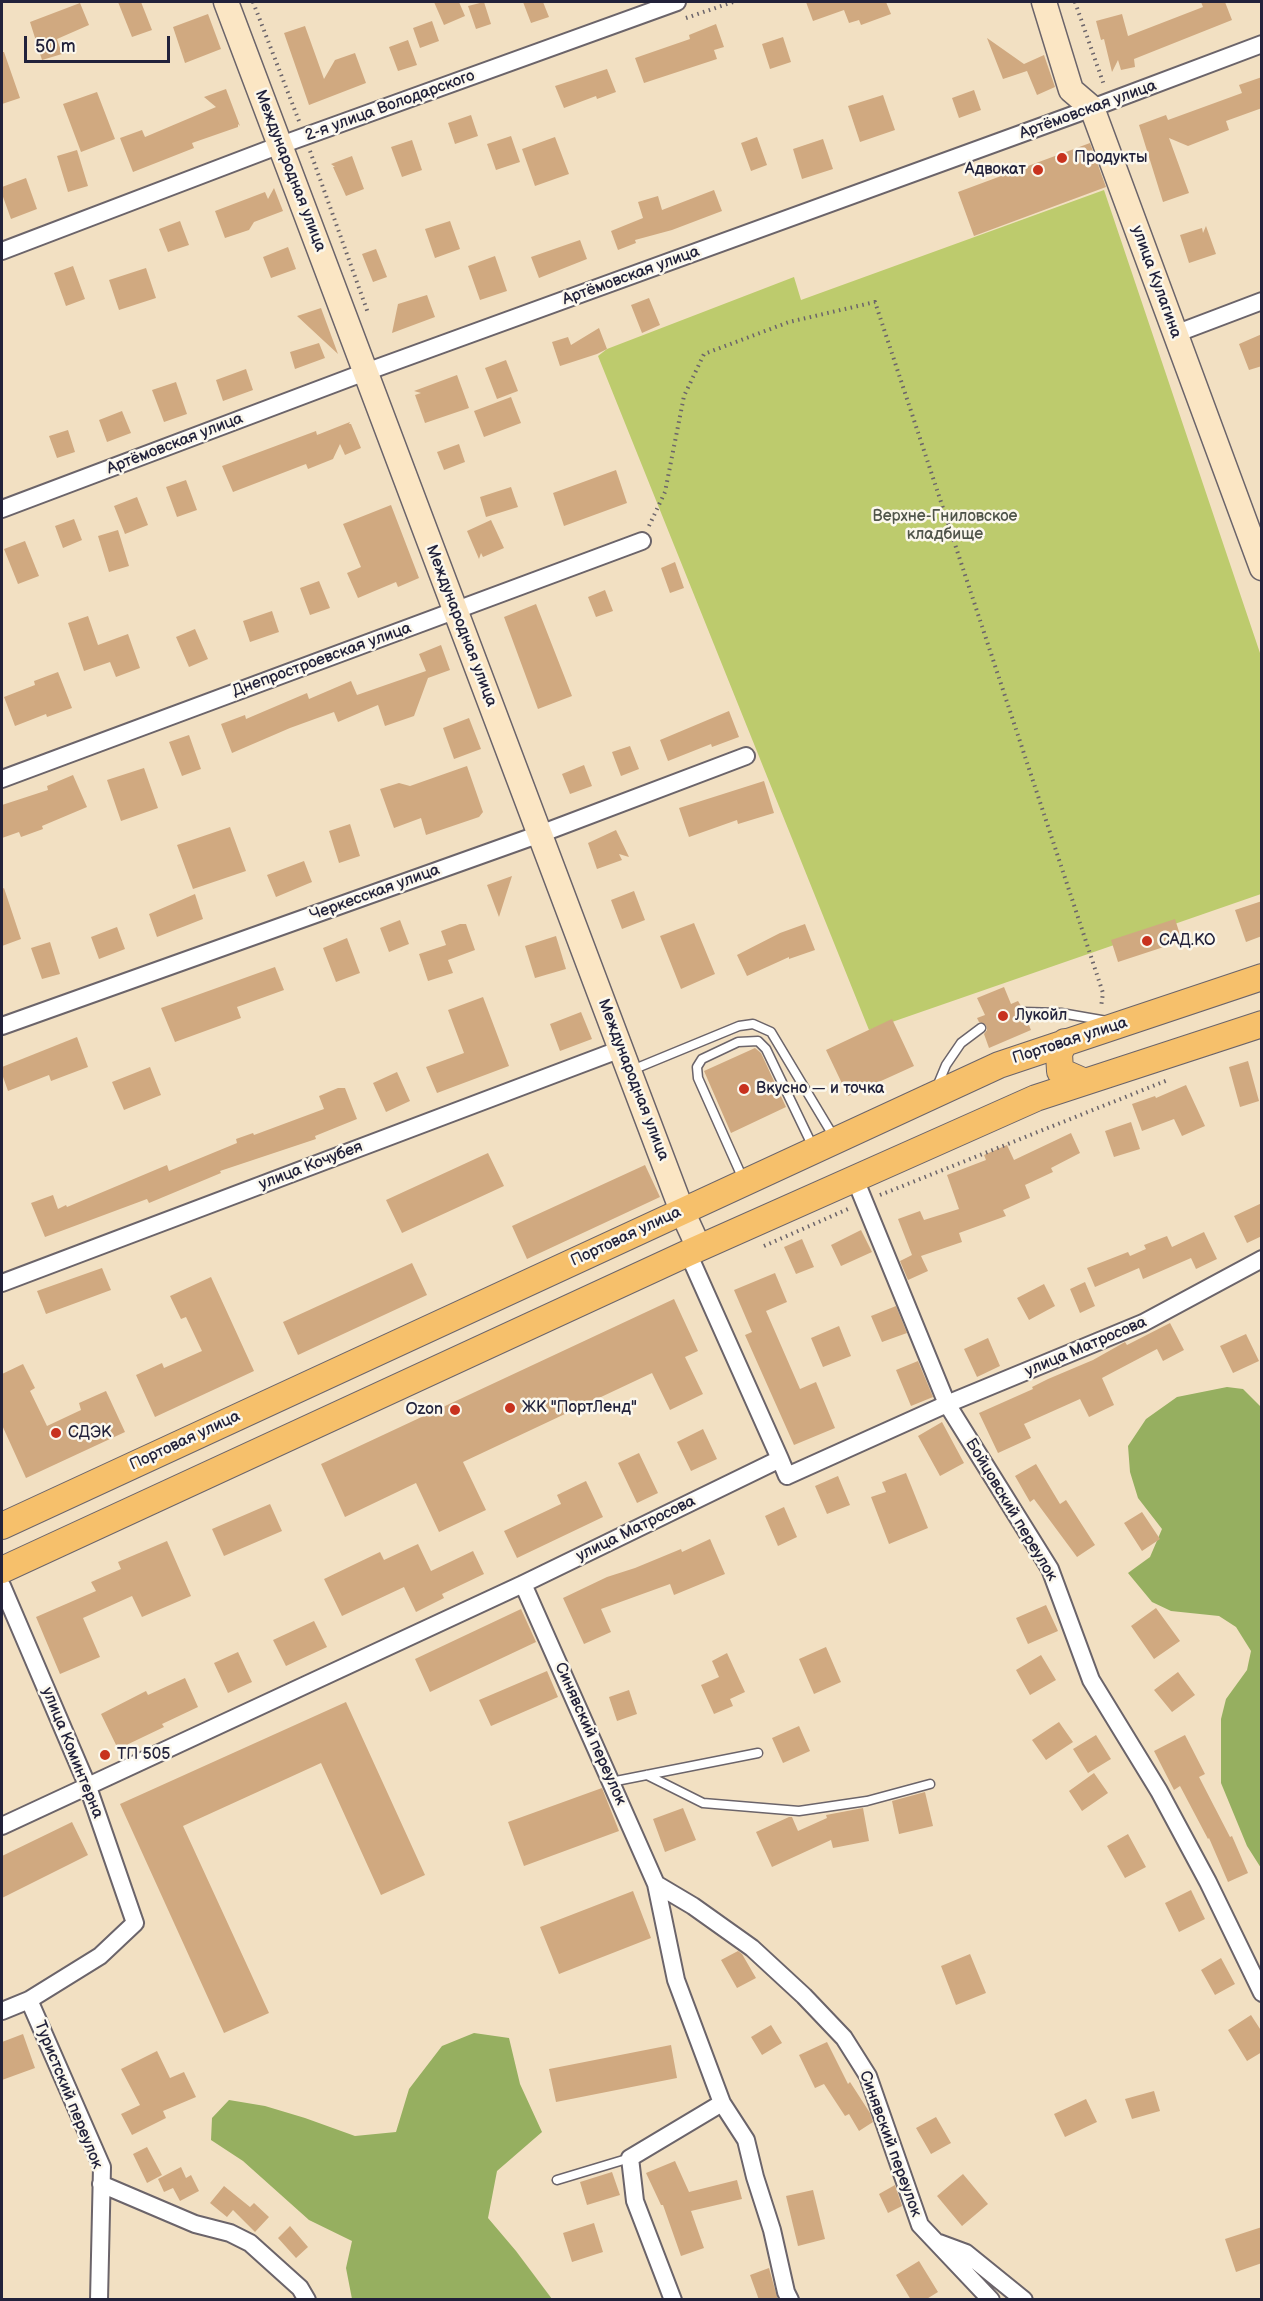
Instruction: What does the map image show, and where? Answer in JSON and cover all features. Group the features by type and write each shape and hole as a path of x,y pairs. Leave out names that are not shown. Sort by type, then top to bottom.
{"main road":[{"name":"Международная улица","path":"226,2 682,1211 694,1251"},
{"name":"улица Кулагина","path":"1044,2 1071,90 1092,108 1260,556"},
{"name":"Портовая улица","path":"2,1526 999,1065 1065,1042 1111,1022 1262,977"},
{"path":"2,1570 694,1251 860,1190 1036,1098 1262,1024"},
{"path":"1065,1042 1059,1053 1060,1071 1085,1082"}],"street":[{"name":"2-я улица Володарского","path":"2,250 305,136 677,2"},
{"name":"Артёмовская улица","path":"2,509 366,372 1262,44"},
{"path":"1175,334 1262,301"},
{"name":"Днепростроевская улица","path":"2,779 642,541"},
{"name":"Черкесская улица","path":"2,1026 540,834 746,756"},
{"name":"улица Кочубея","path":"2,1283 625,1060"},
{"name":"Бойцовский переулок","path":"860,1190 947,1404 1050,1569 1091,1680 1165,1802 1208,1882 1262,1993"},
{"name":"Международная улица","path":"694,1251 780,1459"},
{"name":"улица Матросова","path":"2,1826 523,1584 780,1459 787,1476 947,1404 1143,1323 1262,1259"},
{"name":"Синявский переулок","path":"523,1584 656,1884 676,1980 722,2103 746,2140 790,2300"},
{"name":"улица Коминтерна","path":"2,1586 88,1787 135,1923"},
{"name":"Синявский переулок","path":"656,1884 693,1906 752,1948 804,1996 844,2038 868,2076 920,2225 991,2300"},
{"name":"Туристский переулок","path":"2,2011 29,2000 100,1956 135,1923"},
{"name":"Туристский переулок","path":"29,2000 102,2167 99,2300"},
{"path":"673,2300 635,2201 630,2158 722,2103"},
{"path":"101,2184 195,2224 230,2233 250,2243 300,2288 307,2300"},
{"path":"935,2241 966,2253 1024,2300"}],"lane":[{"path":"1023,1012 1061,1013 1111,1022"},
{"path":"625,1060 739,1026 753,1024 771,1032 825,1145"},
{"path":"933,1095 946,1065 961,1043 981,1028"},
{"path":"745,1182 698,1078 697,1066 702,1059 738,1041 758,1041 766,1048 825,1145"},
{"path":"611,1782 758,1753"},
{"path":"647,1775 703,1803 799,1811 867,1801 930,1785"},
{"path":"557,2181 630,2158"}],"path":[{"path":"253,2 305,136 371,320"},
{"path":"642,541 665,492 684,396 704,354 789,322 875,302 1111,1022"},
{"path":"760,1247 860,1190 1176,1077"}],"green space":[{"name":"Верхне-Гниловское кладбище","path":"1104,190 1261,656 1261,894 869,1030 598,356 607,349 794,277 801,300"},
{"path":"1227,1387 1243,1389 1262,1408 1261,1868 1247,1846 1221,1783 1221,1719 1226,1699 1247,1670 1251,1651 1236,1627 1219,1616 1171,1611 1152,1602 1128,1573 1150,1557 1162,1529 1138,1498 1130,1472 1128,1446 1146,1419 1177,1397"},
{"path":"474,2033 509,2038 520,2084 542,2132 497,2171 488,2218 552,2299 352,2299 346,2268 352,2241 309,2220 243,2161 211,2140 212,2118 229,2100 265,2106 355,2136 396,2132 409,2089 442,2046"}],"building":[{"path":"118,2 141,2 152,30 132,37"},
{"path":"434,2 459,2 465,16 444,25"},
{"path":"484,2 491,24 476,29 468,6"},
{"path":"523,2 543,2 549,17 531,23"},
{"path":"806,2 886,2 891,14 861,25 859,20 849,23 844,10 813,21"},
{"path":"1201,2 1225,2 1232,20 1134,59 1135,67 1121,70 1118,60 1112,72 1104,39 1101,40 1096,21 1122,14 1128,36 1203,7"},
{"path":"80,3 89,25 57,39 62,54 42,60 30,22"},
{"path":"208,14 221,49 185,63 173,27"},
{"path":"432,21 439,41 420,48 413,28"},
{"path":"716,24 724,47 714,50 717,59 644,83 635,58 690,39 689,35"},
{"path":"305,26 324,79 335,60 355,53 366,83 309,105 284,33"},
{"path":"783,37 791,62 770,69 762,44"},
{"path":"987,38 1024,64 1044,55 1055,87 1037,95 1027,71 1003,79"},
{"path":"408,40 417,65 398,71 389,47"},
{"path":"2,52 4,52 20,98 2,104"},
{"path":"607,69 616,92 597,99 596,96 564,108 555,86"},
{"path":"1262,77 1262,108 1226,121 1229,130 1188,146 1169,138 1189,193 1163,202 1139,125 1166,115 1168,120 1242,93 1239,85"},
{"path":"226,89 240,126 238,124 238,127 192,143 194,148 133,172 120,138 142,130 145,137 216,107 204,97"},
{"path":"974,90 981,110 959,118 952,98"},
{"path":"97,92 115,139 81,152 63,104"},
{"path":"883,95 895,130 860,142 848,106"},
{"path":"471,115 478,136 455,144 448,123"},
{"path":"511,136 520,162 496,170 487,144"},
{"path":"555,137 569,174 535,186 522,149"},
{"path":"757,137 767,165 751,171 741,143"},
{"path":"823,139 833,169 802,179 793,149"},
{"path":"412,140 422,170 402,177 391,147"},
{"path":"1090,143 1106,187 974,236 958,192"},
{"path":"77,150 88,186 68,192 57,156"},
{"path":"352,156 364,189 346,196 333,167 335,167 331,164"},
{"path":"26,178 37,209 11,219 2,194 2,187"},
{"path":"274,188 283,211 254,222 249,230 225,238 215,211 265,192 268,199"},
{"path":"714,190 722,211 672,230 635,240 636,243 618,250 611,231 643,218 638,202 658,196 662,210"},
{"path":"180,221 189,245 168,252 159,229"},
{"path":"450,221 460,249 435,258 425,229"},
{"path":"1206,226 1216,254 1189,263 1180,235 1202,228 1203,233"},
{"path":"580,240 587,259 539,278 531,257"},
{"path":"288,247 296,269 271,278 263,257"},
{"path":"376,249 387,277 373,282 362,254"},
{"path":"495,256 507,291 480,300 468,266"},
{"path":"73,266 85,299 66,306 54,273"},
{"path":"146,268 156,298 119,310 109,280"},
{"path":"427,295 435,317 392,333 398,304"},
{"path":"649,298 660,325 642,333 631,305"},
{"path":"321,308 338,354 297,316"},
{"path":"599,328 607,349 560,366 552,342 568,337 571,345"},
{"path":"1262,334 1262,366 1249,370 1239,344"},
{"path":"319,343 325,358 295,369 290,352"},
{"path":"506,360 518,391 497,399 485,368"},
{"path":"246,369 253,390 223,401 216,380"},
{"path":"457,375 469,408 425,423 415,395 421,393 414,391"},
{"path":"176,382 187,414 164,422 152,390"},
{"path":"511,397 521,423 484,437 474,411"},
{"path":"122,411 131,433 107,442 99,420"},
{"path":"350,422 361,448 345,455 340,444 333,459 308,469 306,464 233,492 222,466 316,431 317,435"},
{"path":"68,430 75,452 57,458 49,436"},
{"path":"459,444 465,462 444,470 437,452"},
{"path":"616,470 627,503 564,526 553,493"},
{"path":"186,480 197,510 177,517 166,487"},
{"path":"511,487 518,507 486,517 480,497"},
{"path":"137,497 148,525 125,534 114,506"},
{"path":"391,505 419,578 398,587 396,582 358,598 347,573 361,567 343,524"},
{"path":"74,519 82,540 63,548 55,526"},
{"path":"491,520 504,548 483,557 481,553 479,559 467,531"},
{"path":"118,530 129,566 109,572 98,536"},
{"path":"25,541 39,576 18,584 4,549"},
{"path":"675,562 684,588 670,593 661,568"},
{"path":"319,581 330,608 310,615 300,588"},
{"path":"605,590 613,611 596,617 588,597"},
{"path":"536,604 572,696 538,709 504,617"},
{"path":"272,611 279,632 250,642 243,621"},
{"path":"88,616 98,645 128,634 140,668 116,677 110,662 84,671 68,623"},
{"path":"195,629 208,659 189,667 176,637"},
{"path":"441,645 450,670 428,678 414,716 385,726 378,705 338,722 334,712 232,753 221,724 245,715 246,719 307,693 309,699 351,681 357,695 426,671 419,654"},
{"path":"58,672 72,708 47,717 46,714 15,726 4,697 35,685 34,681"},
{"path":"729,711 739,737 712,747 711,744 668,761 660,740"},
{"path":"469,718 481,749 454,759 443,728"},
{"path":"189,735 201,769 182,776 169,742"},
{"path":"630,746 639,769 621,776 612,752"},
{"path":"584,765 592,786 570,794 562,774"},
{"path":"467,766 483,812 479,817 426,835 421,818 394,828 380,789 399,783 410,786"},
{"path":"144,768 158,808 121,821 107,780"},
{"path":"73,775 87,807 42,826 43,829 21,837 19,832 2,838 2,805 48,790 47,786"},
{"path":"764,781 774,813 738,824 737,820 689,837 679,808"},
{"path":"350,824 360,856 339,863 329,831"},
{"path":"230,827 246,871 193,889 177,845"},
{"path":"616,830 629,857 619,854 622,860 597,869 588,843"},
{"path":"304,861 312,882 276,897 267,875"},
{"path":"512,876 499,917 487,885"},
{"path":"4,888 21,939 2,946 2,889"},
{"path":"634,891 645,920 622,929 611,900"},
{"path":"195,894 203,919 157,937 149,914"},
{"path":"1262,901 1262,936 1246,942 1235,910"},
{"name":"САД.КО","path":"1175,919 1182,941 1118,962 1111,940"},
{"path":"400,920 409,944 389,952 380,928"},
{"path":"694,923 715,974 681,989 660,936"},
{"path":"466,924 475,950 448,960 453,973 428,981 419,954 446,945 441,931"},
{"path":"805,924 815,950 789,959 789,957 747,976 737,955 780,933"},
{"path":"117,927 125,949 99,959 91,937"},
{"path":"556,936 566,969 535,978 525,946"},
{"path":"347,938 360,973 336,982 323,948"},
{"path":"50,942 60,974 42,979 31,948"},
{"path":"275,967 284,990 237,1007 241,1018 175,1042 161,1008"},
{"name":"Лукойл","path":"1004,987 1011,1004 1018,1001 1021,1006 1017,1009 1017,1014 1020,1018 1026,1018 1031,1030 989,1048 984,1034 987,1030 986,1025 979,1022 977,1018 985,1015 977,998"},
{"path":"483,997 509,1066 437,1093 426,1067 464,1053 448,1010"},
{"path":"581,1012 592,1039 560,1051 550,1024"},
{"path":"892,1019 914,1066 848,1096 826,1050"},
{"path":"77,1037 88,1067 51,1081 49,1075 8,1091 2,1067"},
{"name":"Вкусно — и точка","path":"755,1048 761,1053 786,1107 731,1133 704,1071"},
{"path":"1248,1061 1259,1101 1240,1107 1229,1067"},
{"path":"150,1067 161,1095 124,1110 112,1082"},
{"path":"397,1072 410,1101 386,1112 373,1083"},
{"path":"1186,1085 1205,1126 1182,1136 1174,1119 1142,1131 1132,1104 1155,1096 1156,1098"},
{"path":"338,1088 345,1088 357,1119 315,1136 316,1139 220,1171 221,1173 149,1203 147,1199 45,1237 31,1203 53,1195 58,1209 66,1205 67,1207 167,1165 169,1171 237,1143 236,1139 253,1133 254,1135 324,1109 319,1096"},
{"path":"1131,1122 1140,1149 1114,1157 1105,1131"},
{"path":"1071,1133 1080,1153 1051,1168 1053,1172 1025,1185 1030,1198 1003,1210 1006,1216 959,1233 962,1242 921,1256 928,1271 908,1280 900,1261 912,1255 898,1219 920,1211 924,1220 959,1209 947,1175 986,1160 984,1155 1007,1145 1014,1160"},
{"path":"488,1153 504,1186 402,1233 386,1200"},
{"path":"645,1165 660,1197 527,1259 512,1226"},
{"path":"1262,1203 1262,1236 1247,1243 1234,1216"},
{"path":"861,1230 872,1252 841,1266 831,1245"},
{"path":"1204,1232 1217,1259 1196,1269 1191,1258 1143,1279 1139,1268 1095,1287 1087,1268 1128,1252 1130,1256 1146,1249 1144,1245 1167,1236 1172,1247"},
{"path":"802,1239 814,1267 796,1274 784,1247"},
{"path":"412,1263 427,1295 298,1355 283,1322"},
{"path":"102,1268 111,1290 46,1314 37,1291"},
{"path":"775,1273 787,1302 766,1311 800,1389 816,1382 835,1428 794,1445 745,1335 752,1332 734,1290"},
{"path":"211,1277 254,1371 155,1417 136,1375 162,1363 164,1368 202,1351 186,1317 181,1319 170,1296"},
{"path":"1085,1282 1095,1306 1080,1313 1070,1289"},
{"path":"1044,1284 1055,1306 1029,1320 1017,1298"},
{"name":"ЖК \"ПортЛенд\"","path":"674,1299 698,1351 685,1357 703,1394 670,1410 652,1373 463,1462 486,1510 439,1532 416,1483 345,1517 321,1464"},
{"path":"896,1306 907,1333 882,1342 871,1316"},
{"path":"1170,1323 1184,1350 1163,1361 1157,1349 1102,1378 1114,1405 1089,1417 1080,1399 1024,1424 1031,1438 998,1453 979,1413 1093,1360 1125,1342 1127,1345"},
{"path":"839,1326 851,1356 823,1367 811,1338"},
{"path":"1246,1334 1259,1361 1233,1373 1220,1346"},
{"path":"988,1338 1000,1366 977,1377 964,1349"},
{"path":"918,1361 933,1397 911,1406 896,1370"},
{"path":"23,1364 35,1388 30,1391 47,1426 81,1410 79,1403 106,1391 125,1432 26,1478 2,1425 2,1374"},
{"path":"942,1422 964,1463 940,1476 918,1436"},
{"path":"703,1429 717,1459 691,1471 677,1442"},
{"path":"639,1453 658,1493 637,1503 618,1463"},
{"path":"1036,1464 1060,1504 1066,1500 1095,1545 1077,1557 1034,1499 1030,1502 1015,1476"},
{"path":"906,1473 928,1528 889,1544 871,1497 886,1492 882,1482"},
{"path":"838,1476 850,1505 827,1514 815,1486"},
{"path":"586,1481 603,1517 517,1558 504,1531 561,1504 557,1495"},
{"path":"270,1504 282,1531 224,1556 212,1529"},
{"path":"784,1507 797,1537 778,1546 765,1516"},
{"path":"1142,1512 1160,1539 1142,1551 1124,1523"},
{"path":"710,1539 725,1574 674,1595 670,1584 601,1609 611,1632 584,1644 563,1598 607,1577 681,1549 682,1552"},
{"path":"167,1541 191,1596 142,1617 132,1596 83,1618 100,1657 60,1674 36,1617 96,1591 91,1582 121,1569 118,1562"},
{"path":"418,1544 431,1571 473,1551 484,1574 442,1594 444,1598 416,1612 404,1587 342,1616 324,1579 380,1552 384,1560"},
{"path":"1046,1605 1058,1631 1028,1644 1016,1618"},
{"path":"1156,1608 1180,1641 1154,1659 1131,1626"},
{"path":"521,1609 536,1642 430,1692 415,1659"},
{"path":"314,1621 327,1647 286,1666 273,1640"},
{"path":"826,1647 841,1682 814,1694 799,1659"},
{"path":"238,1652 252,1682 228,1693 214,1663"},
{"path":"727,1653 745,1692 730,1699 733,1706 714,1714 701,1685 719,1677 712,1661"},
{"path":"1041,1655 1056,1680 1030,1695 1016,1670"},
{"path":"547,1671 558,1697 491,1726 479,1700"},
{"path":"1178,1672 1195,1695 1172,1712 1154,1690"},
{"path":"185,1678 198,1707 162,1724 164,1727 118,1749 101,1714 146,1691 148,1695"},
{"path":"629,1690 637,1714 617,1721 609,1697"},
{"path":"346,1702 425,1875 381,1895 321,1763 183,1826 269,2013 224,2033 120,1804"},
{"path":"1059,1722 1073,1742 1046,1760 1032,1740"},
{"path":"799,1726 810,1751 783,1763 772,1738"},
{"path":"1096,1735 1111,1759 1088,1773 1073,1749"},
{"path":"1185,1735 1205,1774 1199,1777 1230,1837 1232,1836 1248,1873 1228,1882 1209,1838 1180,1786 1174,1790 1154,1751"},
{"path":"1094,1773 1108,1793 1082,1811 1069,1791"},
{"path":"602,1788 619,1831 524,1866 508,1822"},
{"path":"925,1792 933,1826 899,1834 892,1801"},
{"path":"683,1808 696,1840 665,1852 653,1819"},
{"path":"863,1808 869,1841 833,1848 831,1840 772,1867 756,1832 789,1817 792,1817 798,1831 827,1818 826,1815"},
{"path":"72,1822 88,1855 2,1898 2,1856"},
{"path":"1128,1834 1146,1867 1125,1878 1107,1846"},
{"path":"1191,1890 1205,1919 1179,1932 1165,1903"},
{"path":"633,1891 651,1938 559,1974 540,1927"},
{"path":"738,1951 756,1978 737,1988 721,1960"},
{"path":"970,1954 986,1993 956,2005 941,1966"},
{"path":"1221,1958 1235,1984 1215,1995 1201,1970"},
{"path":"1251,2015 1262,2032 1262,2052 1247,2061 1228,2030"},
{"path":"771,2025 782,2043 762,2055 751,2037"},
{"path":"23,2034 35,2068 2,2080 2,2042"},
{"path":"827,2042 848,2084 850,2082 870,2113 873,2122 859,2131 849,2114 845,2116 824,2084 815,2088 799,2055"},
{"path":"671,2045 677,2078 556,2102 549,2069"},
{"path":"157,2051 170,2078 184,2072 196,2097 163,2111 166,2118 132,2135 121,2114 140,2105 121,2069"},
{"path":"1154,2091 1160,2111 1132,2119 1125,2099"},
{"path":"1086,2099 1097,2122 1065,2137 1054,2114"},
{"path":"936,2117 951,2143 931,2154 916,2128"},
{"path":"147,2147 162,2175 147,2183 133,2154"},
{"path":"675,2161 689,2192 737,2180 742,2199 691,2211 704,2248 681,2256 663,2205 646,2173"},
{"path":"181,2167 186,2178 191,2175 199,2191 180,2201 173,2188 164,2192 158,2179"},
{"path":"612,2172 620,2195 587,2205 580,2182"},
{"path":"963,2174 988,2204 962,2226 937,2196"},
{"path":"895,2185 902,2206 888,2213 879,2194"},
{"path":"224,2186 250,2207 254,2203 269,2217 255,2232 233,2210 227,2217 210,2203"},
{"path":"813,2190 825,2239 798,2246 786,2196"},
{"path":"594,2223 603,2252 572,2262 563,2233"},
{"path":"290,2226 308,2247 296,2258 278,2238"},
{"path":"1262,2227 1262,2263 1236,2272 1225,2239"},
{"path":"919,2261 938,2292 925,2300 911,2300 896,2275"},
{"path":"769,2268 778,2300 759,2300 750,2275"}],"place":[{"name":"Продукты","path":"1062,158"},
{"name":"Адвокат","path":"1038,170"},
{"name":"САД.КО","path":"1147,941"},
{"name":"Лукойл","path":"1003,1016"},
{"name":"Вкусно — и точка","path":"744,1089"},
{"name":"ЖК \"ПортЛенд\"","path":"510,1408"},
{"name":"Ozon","path":"455,1410"},
{"name":"СДЭК","path":"56,1433"},
{"name":"ТП 505","path":"105,1755"}]}
